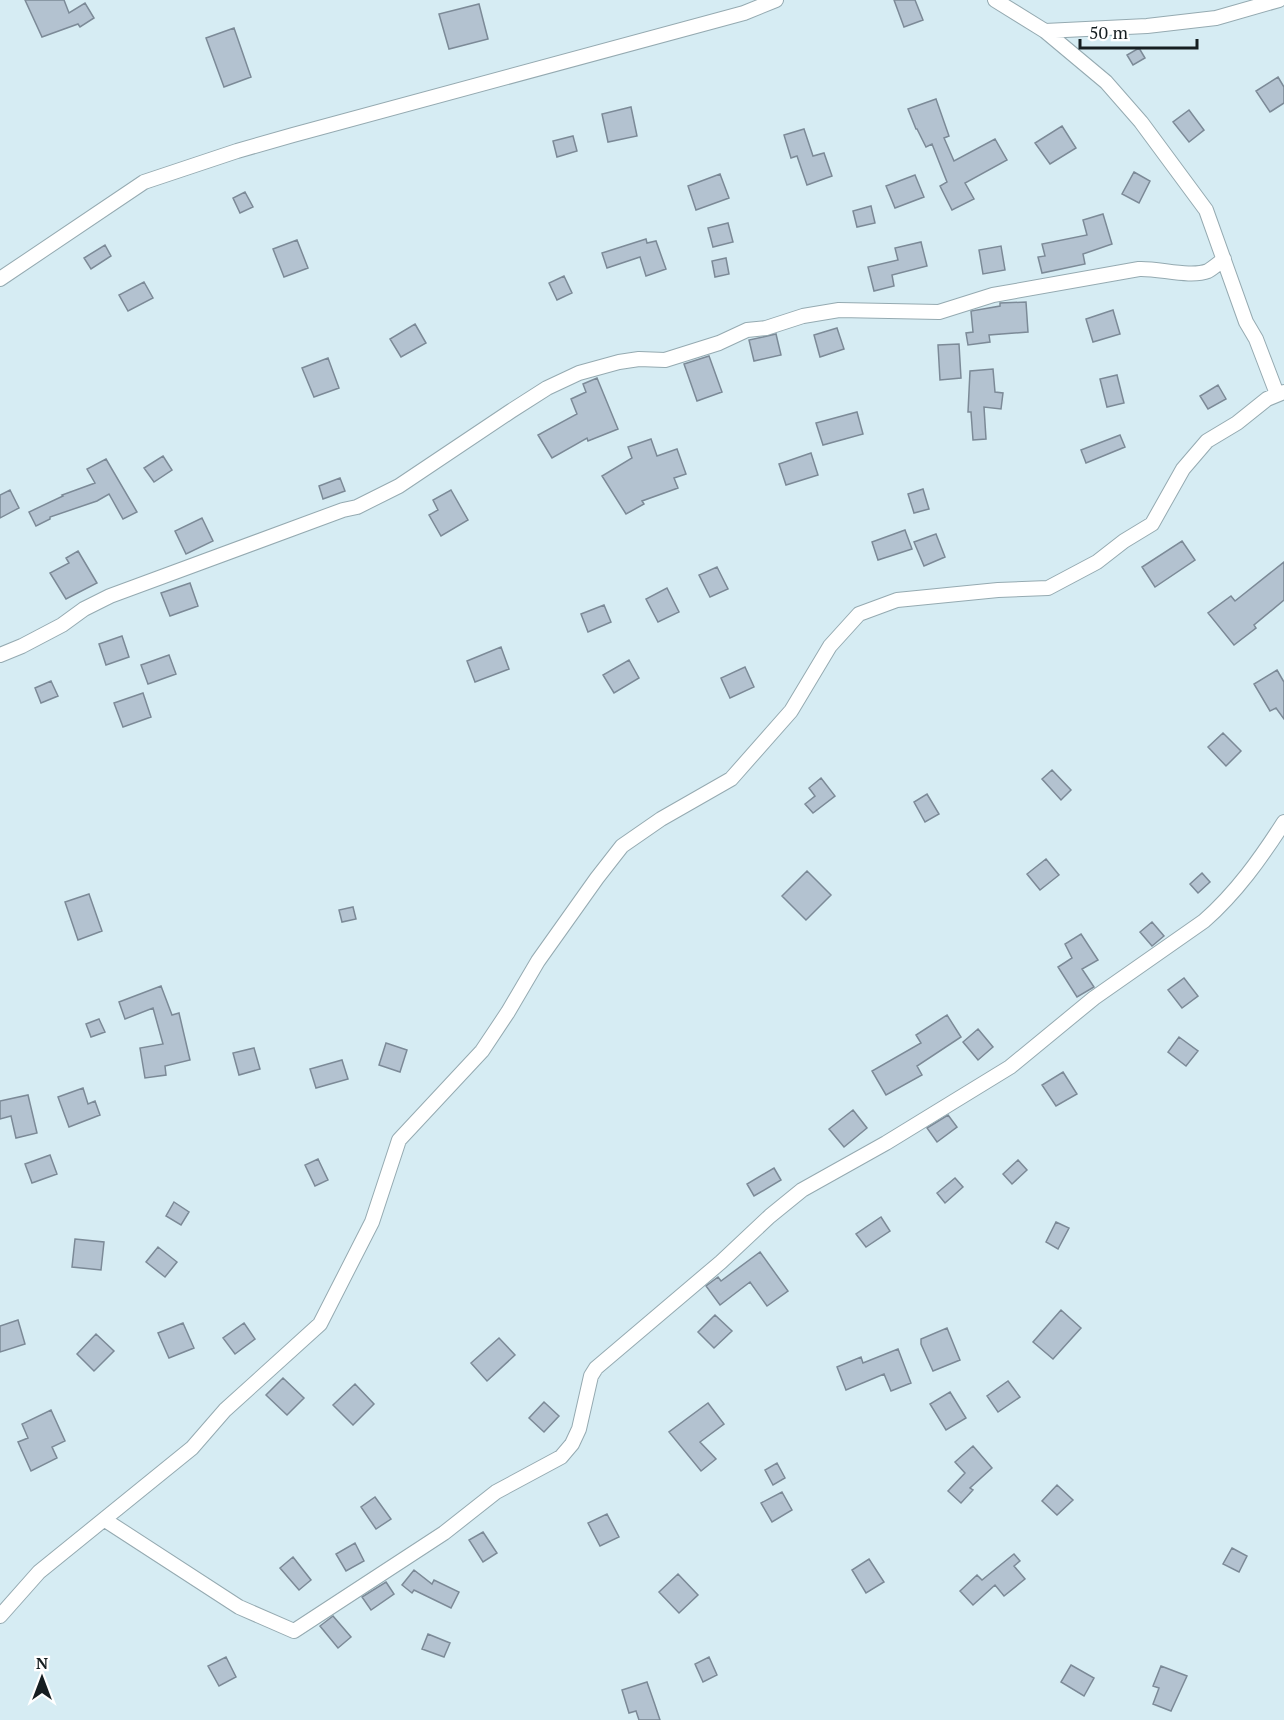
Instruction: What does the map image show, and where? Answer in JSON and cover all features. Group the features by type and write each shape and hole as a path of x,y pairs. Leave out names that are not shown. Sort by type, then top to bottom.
{"street":[{"path":"0,279 144,182 270,142 744,6 776,0"},
{"path":"0,1616 39,1572 105,1521 192,1448 225,1410 320,1324 372,1222 399,1140 482,1051 538,961 597,878 622,846 661,819 731,779 791,711 830,646 859,614 897,600 998,590 1048,588 1097,562 1124,541 1152,524 1183,469 1207,441 1237,423 1267,399 1280,393 1246,322 1206,210 1141,122 1106,82 1045,31 995,0"},
{"path":"1045,31 1147,26 1216,18 1279,0"},
{"path":"0,655 62,625 84,609 110,596 367,502 399,486 483,428 548,388 579,373 619,362 639,359 665,360 747,330 766,328 803,316 839,310 939,312 993,295 1139,269 1188,274 1208,271 1224,259"},
{"path":"105,1521 239,1607 294,1631 444,1533 496,1492 561,1457 572,1444 579,1429 591,1376 596,1368 802,1190 866,1155 1010,1067 1094,998 1204,921 1261,859 1284,822"}],"building":[{"path":"25,0 64,0 69,13 85,3 94,18 80,27 78,24 42,37"},
{"path":"894,0 915,0 923,20 904,27"},
{"path":"479,4 488,39 449,49 439,14"},
{"path":"234,28 251,77 224,87 206,38"},
{"path":"1139,48 1145,58 1133,65 1127,55"},
{"path":"1278,77 1284,87 1284,103 1270,112 1256,91"},
{"path":"936,99 949,136 944,138 954,161 995,139 1007,160 965,183 974,199 952,210 940,186 947,182 932,144 926,147 908,109"},
{"path":"631,107 637,136 608,142 602,114"},
{"path":"1189,110 1204,130 1189,142 1173,122"},
{"path":"1062,126 1076,148 1050,164 1035,143"},
{"path":"804,129 813,156 824,153 832,176 807,185 797,156 791,158 784,135"},
{"path":"573,136 577,151 557,157 553,141"},
{"path":"1134,172 1150,181 1139,203 1122,194"},
{"path":"720,174 729,198 696,210 688,186"},
{"path":"915,175 924,197 895,208 886,186"},
{"path":"245,192 253,207 240,213 233,198"},
{"path":"871,206 875,223 857,227 853,211"},
{"path":"1103,214 1112,244 1083,254 1085,264 1042,273 1038,257 1045,256 1042,244 1087,235 1083,220"},
{"path":"728,223 733,242 713,247 708,228"},
{"path":"646,239 647,243 656,241 666,269 646,276 640,257 607,268 602,253"},
{"path":"297,240 308,268 284,277 273,249"},
{"path":"921,242 927,266 892,275 894,286 874,291 868,267 898,260 895,248"},
{"path":"105,245 111,256 91,269 84,258"},
{"path":"1001,246 1005,270 983,274 979,250"},
{"path":"726,258 729,274 715,277 712,261"},
{"path":"564,276 572,293 557,300 549,283"},
{"path":"144,282 153,298 128,311 119,295"},
{"path":"1026,302 1028,332 989,335 990,342 968,345 966,333 973,332 971,311 1000,306 1000,303"},
{"path":"1113,310 1120,334 1093,342 1086,319"},
{"path":"415,324 426,343 401,357 390,339"},
{"path":"837,328 844,349 820,357 814,335"},
{"path":"776,334 781,355 754,361 749,340"},
{"path":"959,344 961,378 940,380 938,345"},
{"path":"709,356 722,392 697,401 684,364"},
{"path":"328,358 339,388 314,397 302,368"},
{"path":"993,369 995,392 1003,393 1001,409 984,407 986,439 973,440 971,412 968,412 970,371"},
{"path":"1117,375 1124,403 1107,407 1100,379"},
{"path":"597,378 618,429 588,441 587,438 552,458 538,435 577,414 571,399 586,392 583,384"},
{"path":"1218,385 1226,399 1208,409 1200,396"},
{"path":"857,412 863,434 823,445 816,423"},
{"path":"1120,435 1125,447 1086,463 1081,450"},
{"path":"651,439 657,456 677,449 686,474 674,478 678,488 642,501 644,504 626,514 602,476 632,458 628,447"},
{"path":"811,453 818,475 786,485 779,464"},
{"path":"163,456 172,470 154,482 144,468"},
{"path":"106,459 137,512 123,519 109,494 97,501 50,517 36,526 29,512 62,495 95,483 87,469"},
{"path":"340,478 345,491 323,499 319,486"},
{"path":"923,489 929,509 914,513 908,494"},
{"path":"10,490 19,508 0,518 0,495"},
{"path":"451,490 468,520 441,536 429,515 438,510 433,500"},
{"path":"202,518 213,541 186,554 175,531"},
{"path":"905,530 912,549 878,560 872,542"},
{"path":"936,534 945,557 924,566 914,542"},
{"path":"1182,541 1195,560 1155,587 1142,567"},
{"path":"78,551 97,583 66,599 50,573 69,563 66,558"},
{"path":"1284,562 1284,600 1254,625 1256,628 1234,645 1208,613 1231,596 1235,601"},
{"path":"717,567 728,589 710,597 699,575"},
{"path":"190,583 198,606 170,616 161,593"},
{"path":"667,588 679,612 658,622 646,599"},
{"path":"604,605 611,622 588,632 581,614"},
{"path":"122,636 129,657 106,665 99,644"},
{"path":"501,647 509,669 475,682 467,661"},
{"path":"169,655 176,674 148,684 141,665"},
{"path":"629,660 639,678 614,693 603,675"},
{"path":"745,667 754,687 730,698 721,678"},
{"path":"1277,670 1284,682 1284,719 1276,708 1270,711 1254,684"},
{"path":"51,681 58,696 41,703 35,688"},
{"path":"143,693 151,717 123,727 114,703"},
{"path":"1223,733 1241,751 1226,766 1208,747"},
{"path":"1052,770 1071,790 1061,800 1042,779"},
{"path":"821,778 835,796 813,813 805,804 815,796 809,788"},
{"path":"927,794 939,814 925,822 914,802"},
{"path":"1046,859 1059,875 1040,890 1027,874"},
{"path":"807,871 831,895 806,920 782,896"},
{"path":"1202,873 1210,882 1198,893 1190,884"},
{"path":"89,894 102,931 78,940 65,902"},
{"path":"353,907 356,919 342,922 339,910"},
{"path":"1152,922 1164,936 1152,946 1140,932"},
{"path":"1081,934 1098,960 1082,969 1094,987 1077,997 1058,967 1072,958 1065,944"},
{"path":"1184,978 1198,996 1182,1008 1168,990"},
{"path":"161,986 172,1015 179,1013 190,1060 165,1066 166,1075 145,1078 140,1048 163,1044 153,1008 125,1019 119,1002"},
{"path":"947,1015 961,1037 917,1066 922,1075 886,1095 872,1071 921,1043 916,1035"},
{"path":"99,1019 105,1032 91,1037 86,1024"},
{"path":"978,1029 993,1047 978,1060 963,1042"},
{"path":"1179,1037 1198,1051 1186,1066 1168,1052"},
{"path":"386,1043 407,1050 400,1072 379,1065"},
{"path":"254,1048 260,1069 239,1075 233,1053"},
{"path":"342,1060 348,1079 316,1088 310,1069"},
{"path":"1063,1072 1077,1094 1056,1106 1042,1085"},
{"path":"83,1088 88,1104 95,1101 100,1115 69,1127 58,1097"},
{"path":"28,1095 37,1133 16,1138 11,1116 0,1119 0,1101"},
{"path":"853,1110 867,1128 844,1147 829,1129"},
{"path":"948,1115 957,1127 937,1142 927,1128"},
{"path":"50,1155 57,1174 32,1183 25,1164"},
{"path":"318,1159 328,1180 315,1186 305,1165"},
{"path":"1018,1160 1027,1170 1012,1184 1003,1174"},
{"path":"774,1168 781,1180 754,1196 747,1184"},
{"path":"955,1178 963,1187 945,1203 937,1193"},
{"path":"174,1202 189,1212 181,1225 166,1216"},
{"path":"881,1217 890,1231 866,1247 856,1234"},
{"path":"1056,1222 1069,1228 1058,1249 1046,1242"},
{"path":"75,1239 104,1242 101,1270 72,1267"},
{"path":"158,1247 177,1262 165,1277 146,1262"},
{"path":"760,1252 788,1291 767,1306 750,1282 720,1305 706,1286 718,1277 721,1281"},
{"path":"1061,1310 1081,1328 1053,1359 1033,1342"},
{"path":"715,1315 732,1331 714,1348 698,1332"},
{"path":"18,1320 25,1344 0,1352 0,1326"},
{"path":"183,1323 194,1348 169,1358 158,1333"},
{"path":"244,1323 255,1339 235,1354 223,1338"},
{"path":"947,1328 960,1360 933,1371 921,1339"},
{"path":"96,1334 114,1351 94,1371 77,1354"},
{"path":"499,1338 515,1355 487,1381 471,1363"},
{"path":"898,1349 911,1383 891,1391 884,1374 846,1390 837,1367 861,1357 863,1363"},
{"path":"283,1378 304,1398 287,1415 266,1395"},
{"path":"1008,1381 1020,1397 998,1412 987,1396"},
{"path":"355,1384 374,1404 353,1425 333,1405"},
{"path":"950,1392 966,1418 946,1430 930,1404"},
{"path":"544,1402 559,1416 544,1432 529,1418"},
{"path":"708,1403 724,1424 700,1442 716,1459 701,1471 669,1432"},
{"path":"51,1410 65,1441 52,1447 57,1458 31,1471 18,1442 28,1438 22,1424"},
{"path":"973,1446 992,1468 970,1488 973,1490 961,1503 948,1491 965,1473 955,1462"},
{"path":"777,1463 785,1478 773,1485 765,1470"},
{"path":"1057,1485 1073,1500 1057,1515 1042,1501"},
{"path":"782,1492 792,1510 772,1522 761,1503"},
{"path":"375,1497 391,1519 376,1529 361,1507"},
{"path":"607,1514 619,1537 600,1546 588,1523"},
{"path":"483,1532 497,1553 483,1562 469,1540"},
{"path":"355,1543 364,1561 346,1571 336,1554"},
{"path":"1232,1548 1247,1556 1239,1572 1223,1564"},
{"path":"1014,1554 1020,1561 1014,1566 1025,1579 1004,1596 995,1585 973,1605 960,1591 977,1575 982,1580"},
{"path":"293,1557 311,1580 299,1590 280,1568"},
{"path":"869,1559 884,1582 866,1593 852,1570"},
{"path":"414,1570 432,1584 434,1580 459,1592 451,1608 414,1590 412,1593 402,1585"},
{"path":"678,1574 698,1595 679,1613 659,1592"},
{"path":"386,1582 394,1594 371,1610 362,1597"},
{"path":"333,1616 351,1637 338,1648 320,1626"},
{"path":"428,1634 450,1643 444,1657 422,1649"},
{"path":"226,1657 236,1677 219,1686 208,1666"},
{"path":"709,1657 717,1675 703,1682 695,1664"},
{"path":"1071,1665 1094,1678 1084,1696 1061,1682"},
{"path":"1161,1666 1187,1676 1171,1711 1153,1704 1159,1688 1153,1686"},
{"path":"647,1682 660,1720 639,1720 636,1711 629,1713 622,1690"}]}
